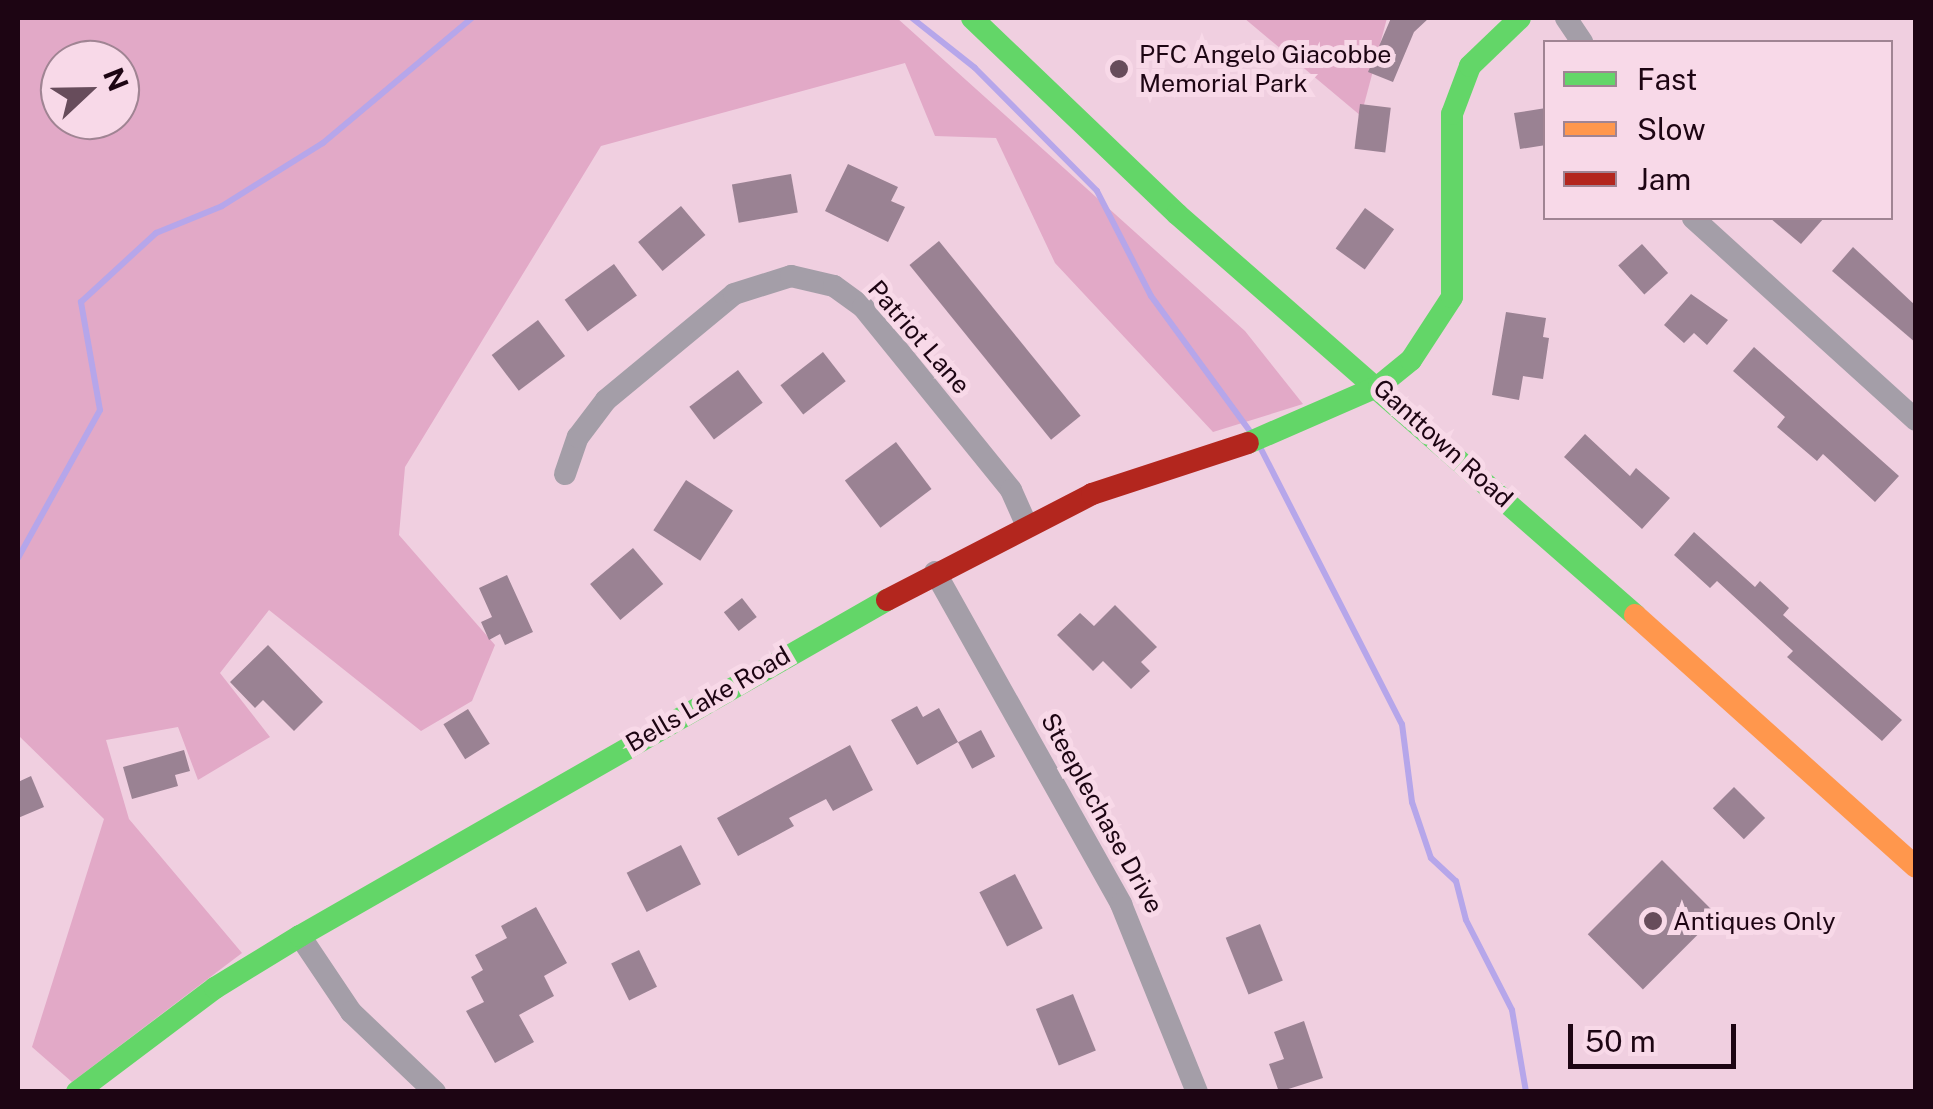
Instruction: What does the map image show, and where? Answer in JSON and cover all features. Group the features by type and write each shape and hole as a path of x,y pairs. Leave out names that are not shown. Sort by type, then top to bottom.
{"street":[{"name":"Ganttown Road","path":"972,18 1177,214 1379,386 1916,867"},
{"name":"Bells Lake Road","path":"76,1092 216,988 300,936 1026,522 1274,434 1379,386 1411,360 1452,297 1452,114 1470,66 1520,18"},
{"path":"1566,18 1581,40"},
{"path":"1695,220 1916,420"},
{"name":"Patriot Lane","path":"565,474 578,437 606,400 718,305 752,286 791,276 834,286 864,308 1011,490 1026,522"},
{"name":"Steeplechase Drive","path":"936,572 1122,904 1197,1092"},
{"path":"300,936 351,1012 435,1092"}],"shaded area":[{"path":"18,18 897,18 1245,331 1303,404 1213,432 1055,263 996,138 935,136 905,63 601,146 405,467 399,535 495,645 472,701 421,731 269,610 220,673 270,737 198,780 178,727 106,740 129,819 242,953 72,1082 32,1047 104,819 18,735"},
{"path":"1244,18 1387,18 1361,116"}],"building":[{"path":"1391,18 1429,18 1414,32 1393,82 1368,72"},
{"path":"1360,104 1391,108 1385,152 1355,149"},
{"path":"1543,108 1543,145 1520,149 1514,113"},
{"path":"848,164 898,187 891,201 905,207 888,242 825,211"},
{"path":"791,174 798,212 739,223 732,184"},
{"path":"681,206 705,235 663,271 638,242"},
{"path":"1365,208 1394,229 1365,270 1336,248"},
{"path":"1772,220 1822,220 1801,244"},
{"path":"939,241 1081,416 1051,440 909,265"},
{"path":"1642,244 1668,273 1644,294 1618,265"},
{"path":"1853,247 1916,306 1916,343 1832,271"},
{"path":"614,264 637,296 588,331 565,300"},
{"path":"1691,294 1728,320 1707,345 1694,333 1684,343 1664,325"},
{"path":"1506,312 1546,318 1543,337 1549,338 1543,379 1523,376 1519,400 1492,395"},
{"path":"538,320 565,356 519,391 492,355"},
{"path":"1754,347 1899,476 1875,502 1823,454 1817,461 1777,427 1785,417 1733,371"},
{"path":"823,352 846,381 803,414 780,385"},
{"path":"738,370 763,403 714,439 689,407"},
{"path":"1585,434 1630,476 1636,468 1670,498 1642,529 1564,457"},
{"path":"896,442 932,489 880,528 845,481"},
{"path":"686,480 733,510 700,561 653,530"},
{"path":"1694,532 1755,587 1760,581 1789,608 1783,615 1902,720 1882,741 1787,657 1793,651 1717,581 1710,588 1674,555"},
{"path":"633,548 663,584 620,620 590,584"},
{"path":"507,575 533,632 505,645 500,634 489,640 481,622 492,617 479,588"},
{"path":"742,598 757,617 739,631 724,612"},
{"path":"1115,605 1157,647 1141,662 1150,671 1131,689 1103,661 1093,671 1057,635 1080,613 1094,626"},
{"path":"268,645 323,702 294,731 263,700 255,708 230,682"},
{"path":"917,706 923,717 939,708 958,742 917,765 891,720"},
{"path":"468,709 490,744 465,759 443,724"},
{"path":"981,730 995,756 972,769 958,742"},
{"path":"850,745 873,790 833,811 826,799 789,818 794,826 738,856 717,818"},
{"path":"184,750 190,771 175,775 178,786 132,799 123,767"},
{"path":"31,776 44,807 18,818 18,782"},
{"path":"1734,787 1765,818 1744,839 1713,808"},
{"path":"681,845 701,884 647,912 627,873"},
{"name":"Antiques Only","path":"1662,860 1717,915 1643,989 1588,934"},
{"path":"1015,874 1043,928 1007,947 979,892"},
{"path":"536,907 567,963 544,976 554,996 519,1015 534,1042 495,1063 466,1011 484,1002 471,977 483,970 475,955 507,938 501,926"},
{"path":"1260,924 1283,981 1249,994 1226,938"},
{"path":"639,950 657,987 629,1000 611,964"},
{"path":"1073,994 1096,1051 1059,1066 1036,1009"},
{"path":"1304,1021 1323,1078 1279,1092 1269,1064 1284,1059 1274,1032"}],"waterway":[{"path":"18,558 100,410 81,302 156,233 222,206 323,143 472,18"},
{"path":"912,18 975,68 1097,191 1151,296 1249,430"},
{"path":"1261,449 1402,724 1412,802 1431,858 1456,881 1466,920 1512,1010 1526,1092"}],"traffic: fast":[{"path":"972,18 1177,214 1635,615"},
{"path":"1248,443 1379,386 1411,360 1452,297 1452,114 1470,66 1520,18"},
{"path":"77,1092 215,988 300,936 887,600"}],"traffic: slow":[{"path":"1635,615 1916,867"}],"traffic: jam":[{"path":"887,600 1092,494 1248,443"}],"place":[{"name":"PFC Angelo Giacobbe Memorial Park","path":"1119,69"},
{"name":"Antiques Only","path":"1653,921"}]}
